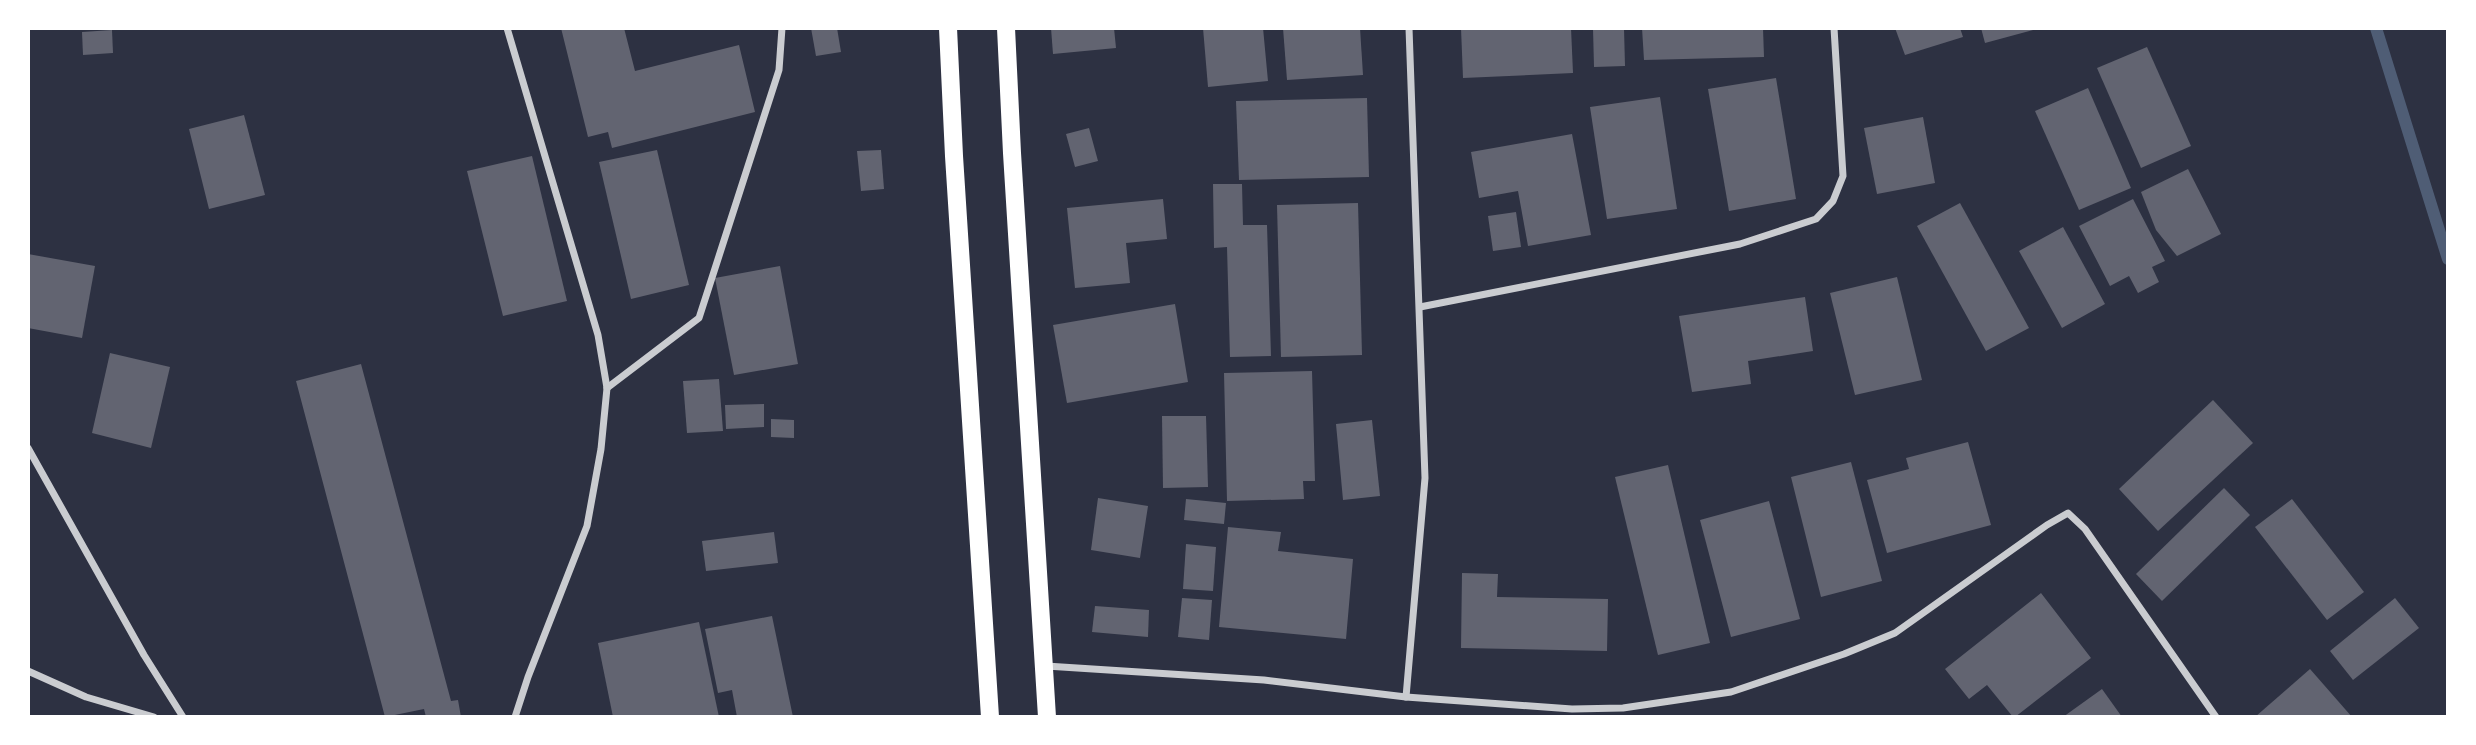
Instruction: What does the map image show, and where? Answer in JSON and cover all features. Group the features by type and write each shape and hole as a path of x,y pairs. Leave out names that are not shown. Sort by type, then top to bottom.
{"main road":[{"path":"948,28 990,717"},
{"path":"1006,28 1047,717"}],"street":[{"path":"507,28 598,334 607,388 601,449 587,526 515,717"},
{"path":"607,388 699,318 779,70 782,28"},
{"path":"1406,696 1425,478 1409,28"},
{"path":"1420,306 1740,244 1816,219 1833,201 1843,176 1834,28"},
{"path":"28,448 137,644 183,717"},
{"path":"1043,666 1264,680 1406,696 1572,709 1623,708 1731,692 1844,654 1895,633 2047,525 2068,513 2085,528 2216,717"},
{"path":"28,671 86,697 154,717"}],"building":[{"path":"561,28 624,28 635,71 739,45 755,112 612,148 608,132 588,137"},
{"path":"811,28 837,28 841,52 816,56"},
{"path":"1051,28 1114,28 1116,48 1053,54"},
{"path":"1203,28 1263,28 1268,81 1208,87"},
{"path":"1283,28 1360,28 1363,75 1287,80"},
{"path":"1461,28 1571,28 1573,73 1463,78"},
{"path":"1593,28 1624,28 1625,66 1594,67"},
{"path":"1642,28 1763,28 1764,57 1644,60"},
{"path":"1895,28 1960,28 1963,37 1905,55"},
{"path":"1981,28 2037,28 2037,29 1985,43"},
{"path":"112,30 113,53 83,55 82,32"},
{"path":"2147,47 2191,146 2141,168 2097,68"},
{"path":"1776,78 1796,199 1729,211 1708,89"},
{"path":"2088,88 2131,188 2079,210 2035,111"},
{"path":"1660,97 1677,209 1607,219 1590,107"},
{"path":"1367,98 1369,177 1239,180 1236,101"},
{"path":"244,115 265,195 209,209 189,129"},
{"path":"1923,117 1935,183 1877,194 1864,128"},
{"path":"1089,128 1098,161 1075,167 1066,134"},
{"path":"1572,134 1591,235 1528,246 1518,191 1479,198 1471,152"},
{"path":"657,150 689,285 631,299 599,162"},
{"path":"881,150 884,189 861,191 857,151"},
{"path":"532,156 567,301 503,316 467,171"},
{"path":"2188,169 2221,234 2177,256 2156,230 2141,192"},
{"path":"1213,184 1242,184 1243,225 1267,225 1271,356 1230,357 1227,247 1214,248"},
{"path":"1163,199 1167,239 1126,243 1130,283 1075,288 1067,208"},
{"path":"2133,199 2165,261 2152,267 2159,282 2138,293 2129,276 2110,286 2079,226"},
{"path":"1358,203 1362,355 1281,357 1277,205"},
{"path":"1960,203 2029,328 1986,351 1917,226"},
{"path":"1516,212 1521,247 1493,251 1488,216"},
{"path":"2063,227 2105,304 2062,328 2019,251"},
{"path":"28,254 95,266 82,338 28,328"},
{"path":"780,266 798,364 734,375 715,278"},
{"path":"1897,277 1922,380 1855,395 1830,293"},
{"path":"1805,297 1813,351 1748,361 1751,384 1692,392 1679,316"},
{"path":"1175,304 1188,382 1067,403 1053,325"},
{"path":"110,353 170,367 151,448 92,433"},
{"path":"361,364 451,701 458,700 461,717 426,717 424,709 385,717 296,381"},
{"path":"1312,371 1315,481 1303,481 1304,499 1227,501 1224,373"},
{"path":"719,379 723,431 687,433 683,381"},
{"path":"2213,400 2253,443 2158,531 2119,489"},
{"path":"764,404 764,427 726,429 725,405"},
{"path":"1162,416 1206,416 1208,487 1163,488"},
{"path":"771,419 794,420 794,438 771,437"},
{"path":"1372,420 1380,496 1343,500 1336,424"},
{"path":"1968,442 1991,525 1887,553 1867,480 1909,469 1906,458"},
{"path":"1851,462 1882,581 1821,597 1791,477"},
{"path":"1668,465 1710,643 1658,655 1615,477"},
{"path":"2224,488 2250,515 2162,601 2136,574"},
{"path":"1098,498 1148,506 1140,558 1091,550"},
{"path":"1186,499 1226,503 1224,524 1184,520"},
{"path":"2292,499 2364,592 2327,620 2255,527"},
{"path":"1769,501 1800,619 1731,637 1700,520"},
{"path":"1228,527 1281,532 1278,551 1353,559 1346,639 1219,627"},
{"path":"774,532 778,563 706,571 702,541"},
{"path":"1186,544 1216,547 1213,591 1183,589"},
{"path":"1462,573 1498,574 1497,597 1608,599 1607,651 1461,648"},
{"path":"2041,593 2091,658 2015,717 1987,685 1969,699 1945,669"},
{"path":"1182,598 1212,600 1209,640 1178,637"},
{"path":"2395,598 2419,628 2353,680 2330,651"},
{"path":"1095,606 1149,610 1148,637 1092,632"},
{"path":"772,616 793,717 737,717 732,690 718,693 705,629"},
{"path":"699,622 719,717 613,717 598,643"},
{"path":"2310,669 2352,717 2255,717"},
{"path":"2102,689 2122,717 2063,717"}],"waterway":[{"path":"2376,28 2448,259"}]}
